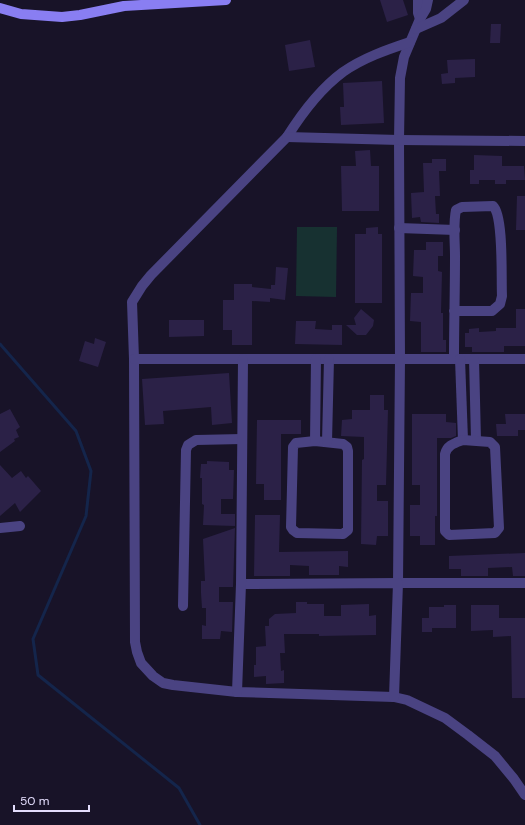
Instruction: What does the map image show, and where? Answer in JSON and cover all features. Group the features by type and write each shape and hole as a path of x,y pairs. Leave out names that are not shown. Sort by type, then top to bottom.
{"street":[{"path":"0,8 21,14 62,18 80,15 123,3 226,0"},
{"path":"418,0 418,24"},
{"path":"394,697 398,582 400,78 404,57 426,9 428,0"},
{"path":"418,24 440,18 464,0"},
{"path":"410,42 365,59 343,72 328,85 314,99 287,137 151,275 132,302 134,358 135,634 137,652 141,663 153,676 163,682 181,686 237,692 394,697 407,700 445,718 495,756 525,795"},
{"path":"287,137 525,141"},
{"path":"454,311 492,311 499,305 502,296 501,241 499,221 495,207 458,208 455,214 454,311 463,440"},
{"path":"399,228 455,230"},
{"path":"134,358 525,359"},
{"path":"237,692 242,584 243,359"},
{"path":"315,441 316,359"},
{"path":"327,442 329,359"},
{"path":"474,359 476,440"},
{"path":"183,606 186,450 188,445 196,440 242,439"},
{"path":"463,440 476,440 490,442 495,447 498,530 495,533 449,535 444,529 445,454 447,448 463,440"},
{"path":"315,441 327,442 343,444 347,447 348,451 348,530 343,534 297,533 291,527 293,447 296,443 315,441"},
{"path":"0,528 20,526"},
{"path":"242,584 398,582 525,583"}],"green space":[{"path":"297,227 337,227 336,297 296,296"}],"building":[{"path":"380,0 403,0 408,15 387,22"},
{"path":"491,24 501,24 500,43 490,43"},
{"path":"310,40 315,67 289,71 285,45"},
{"path":"475,59 475,77 455,78 455,83 442,84 441,74 448,73 447,60"},
{"path":"382,81 384,123 341,125 340,107 344,107 343,83"},
{"path":"370,150 371,166 379,166 379,211 342,211 341,166 356,166 355,151"},
{"path":"474,155 502,156 502,166 524,166 525,180 506,180 506,184 495,184 495,180 479,180 479,184 470,184 470,170 474,170"},
{"path":"432,159 446,159 446,171 439,171 440,196 435,196 436,214 439,214 439,223 421,222 420,217 412,218 411,193 424,192 423,163 432,163"},
{"path":"517,196 525,196 525,230 516,230"},
{"path":"378,227 378,234 382,234 382,303 355,303 355,234 366,234 366,228"},
{"path":"426,242 443,242 443,256 438,256 438,271 442,272 441,313 443,313 443,340 446,340 446,352 421,352 421,322 410,321 411,293 423,293 423,277 413,276 414,250 426,250"},
{"path":"276,267 288,268 285,300 270,298 270,302 252,301 252,345 232,345 232,330 223,330 223,300 234,300 234,284 252,284 252,287 271,289 271,285 275,285"},
{"path":"361,309 374,320 373,326 366,335 357,335 346,325 356,325 354,318"},
{"path":"516,309 525,309 525,346 504,346 504,352 472,352 472,347 465,347 465,333 469,333 469,329 479,328 479,332 496,331 496,328 516,328"},
{"path":"169,320 204,320 204,336 169,337"},
{"path":"296,321 316,321 315,329 332,330 332,325 342,325 342,345 295,344"},
{"path":"95,338 106,342 98,367 79,361 85,341 94,344"},
{"path":"229,373 232,423 212,425 211,407 163,411 164,424 145,425 142,379"},
{"path":"370,395 384,395 384,410 388,410 386,485 377,485 377,501 388,501 388,536 377,536 376,545 361,544 362,460 364,459 364,437 341,436 342,420 352,419 352,410 370,410"},
{"path":"10,409 20,427 16,430 19,437 14,439 15,441 0,452 0,414"},
{"path":"412,414 446,414 446,422 456,423 456,436 451,438 437,438 437,516 435,516 435,545 420,545 420,536 410,536 410,505 420,505 420,485 412,485"},
{"path":"505,414 525,414 525,430 518,430 518,436 497,436 496,424 506,424"},
{"path":"257,420 301,420 301,434 281,434 281,500 264,500 264,484 256,484"},
{"path":"207,461 229,462 229,470 234,470 233,499 221,499 221,514 235,514 235,526 203,525 204,505 202,504 202,478 200,478 201,464 207,464"},
{"path":"0,465 12,478 21,471 26,478 28,476 41,491 20,512 15,503 0,516"},
{"path":"255,515 280,515 279,552 348,551 348,567 339,566 339,575 309,575 309,566 290,565 290,576 254,576"},
{"path":"235,528 233,587 219,587 219,602 233,602 232,632 221,631 220,639 202,639 202,625 206,626 206,608 202,608 201,593 201,581 205,581 203,539"},
{"path":"525,553 525,576 513,576 512,567 488,568 488,576 461,576 461,569 449,569 449,556"},
{"path":"296,602 307,602 307,604 324,604 324,616 341,616 341,605 369,604 369,616 376,615 376,635 319,636 319,634 284,634 285,653 280,653 281,671 284,670 284,683 266,684 266,676 254,677 256,647 266,646 265,626 269,626 269,619 275,614 296,613"},
{"path":"444,605 456,605 456,628 432,628 432,632 422,632 422,618 429,618 429,607 444,607"},
{"path":"471,605 499,605 499,618 525,618 525,698 512,698 511,636 493,637 493,630 471,631"}],"waterway":[{"path":"0,344 76,431 91,471 86,516 33,639 38,675 179,788 200,825"}]}
